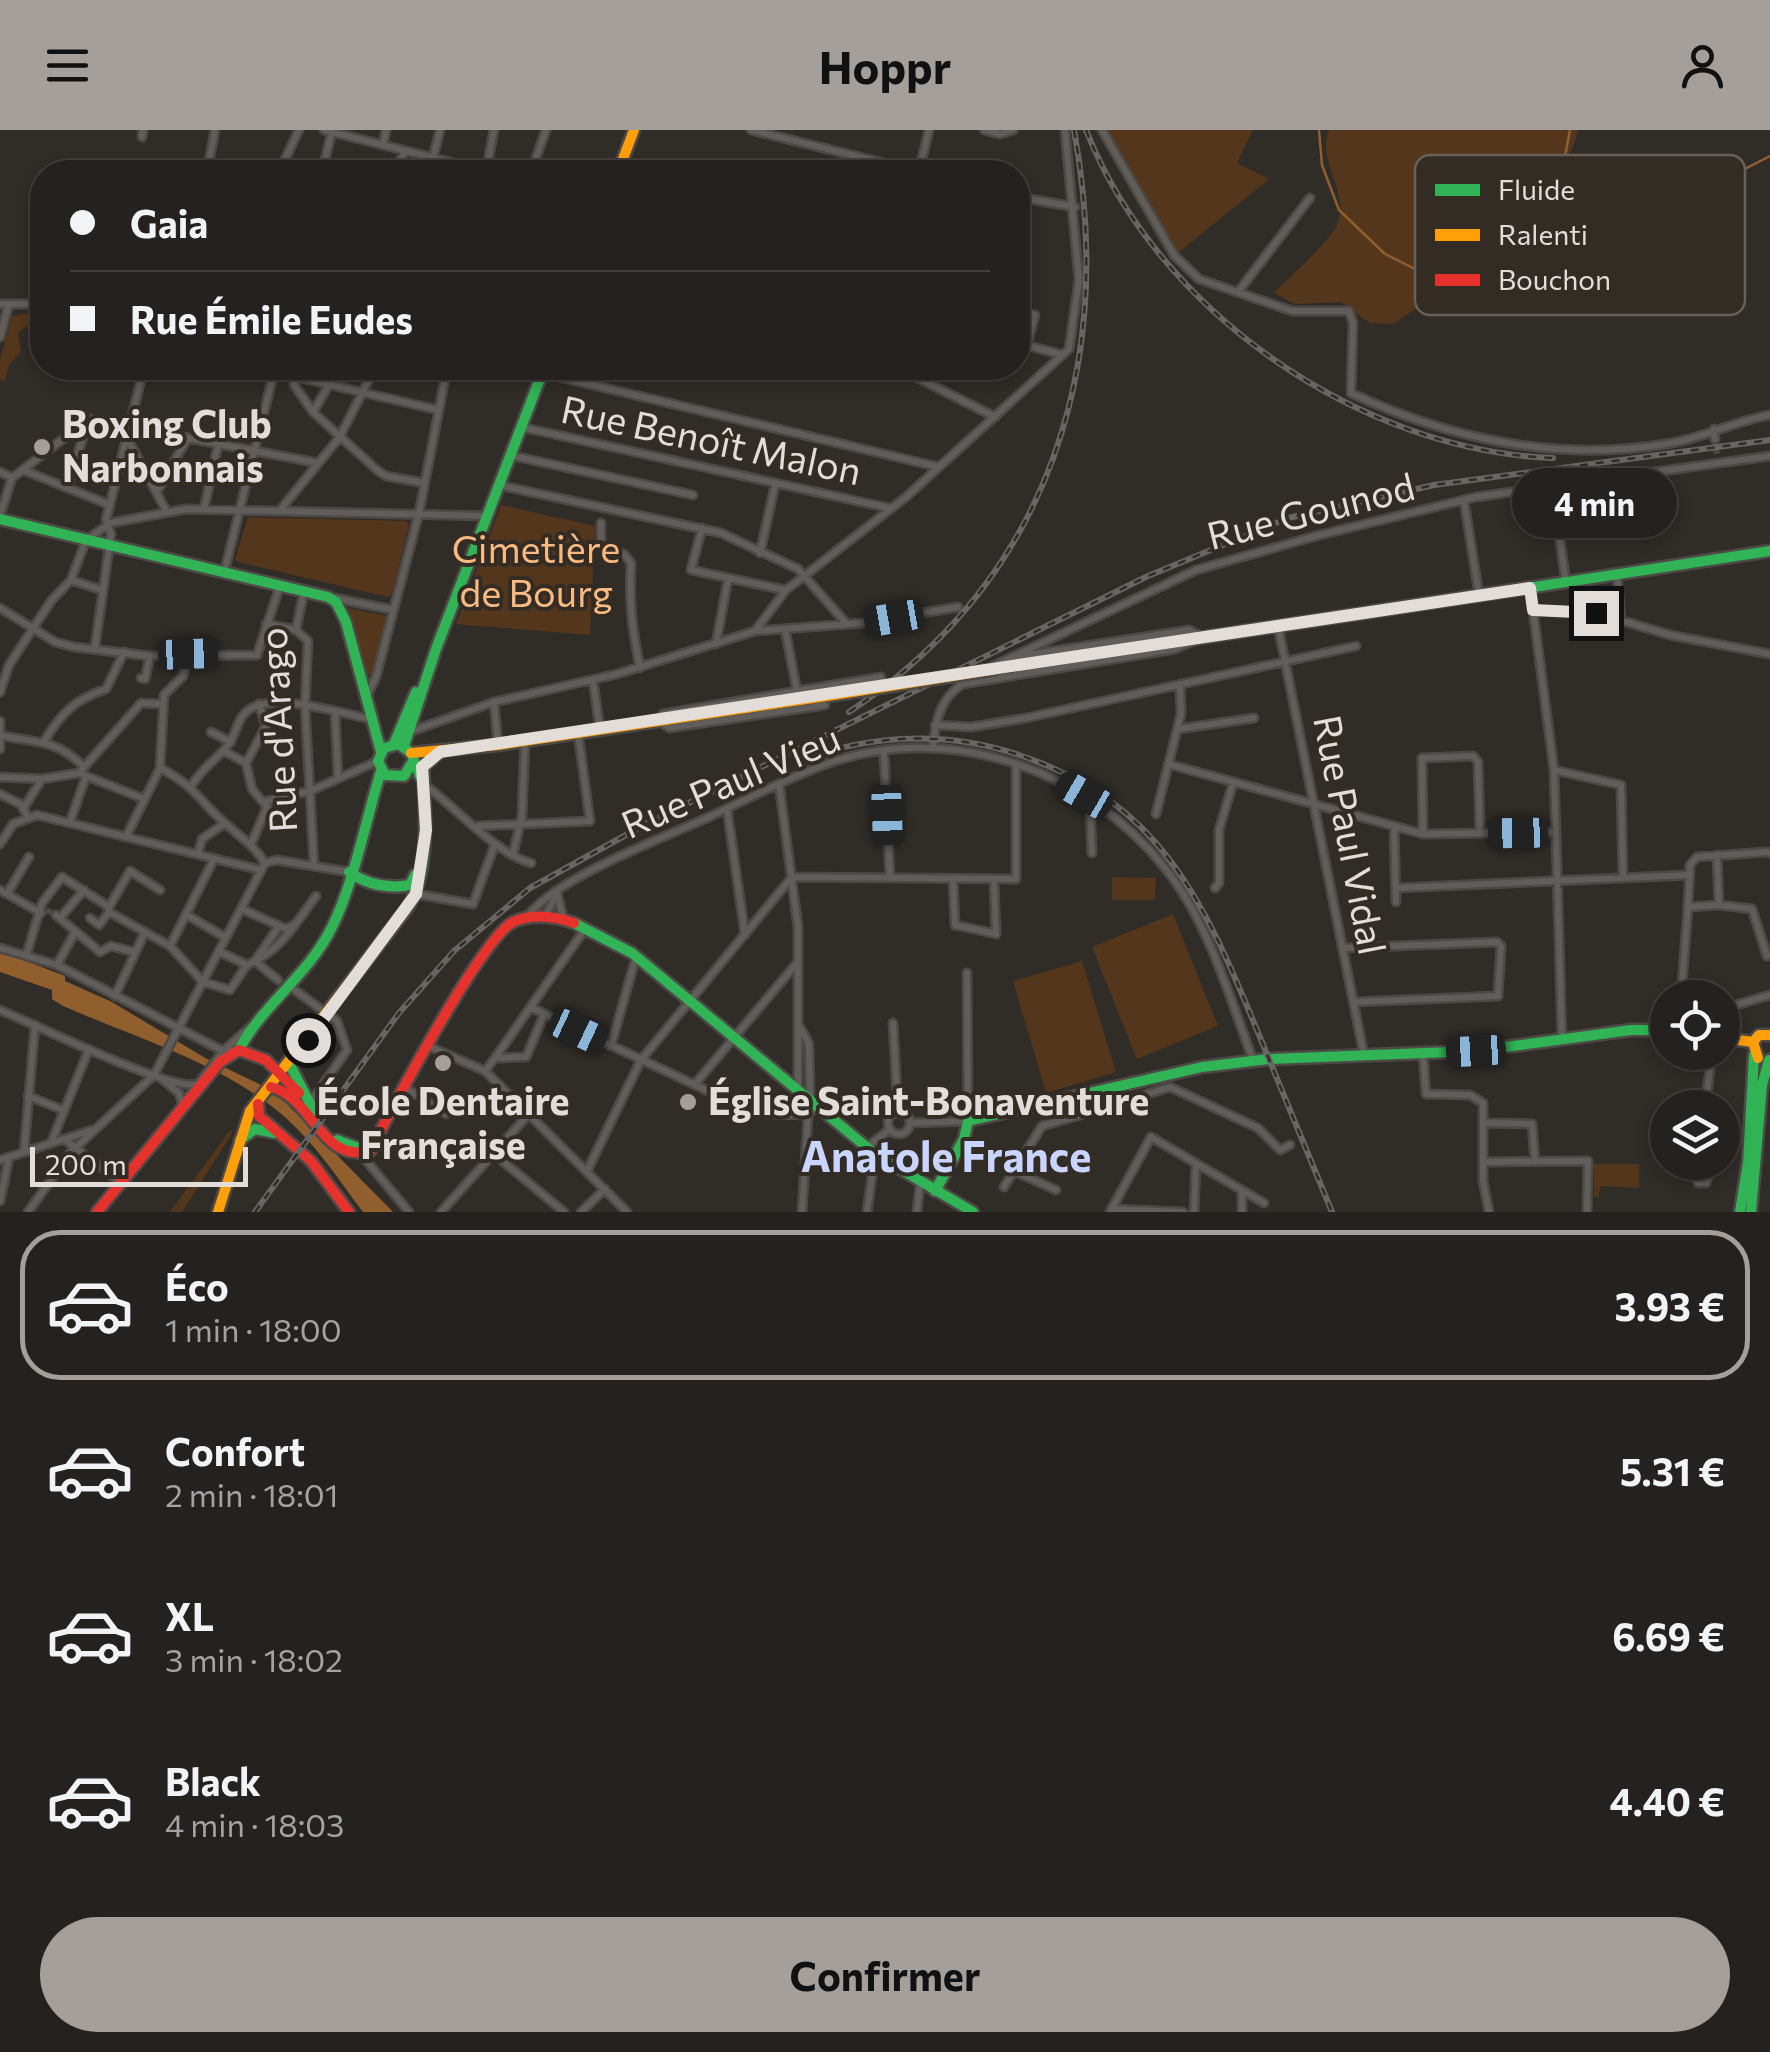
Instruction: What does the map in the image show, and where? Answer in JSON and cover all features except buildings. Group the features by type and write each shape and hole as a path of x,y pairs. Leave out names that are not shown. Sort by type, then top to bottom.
{"main road":[{"path":"623,160 634,130"},
{"path":"380,761 400,778 404,745 436,649 539,380"},
{"path":"0,517 328,596 336,602 346,622 380,761 333,926 292,988 250,1028 238,1050"},
{"path":"371,722 404,745 440,752 498,746 1770,551"},
{"path":"380,761 404,745"},
{"path":"404,745 423,782"},
{"path":"273,1070 289,1062 328,1014 416,894 426,806 424,764 440,752"},
{"path":"349,872 359,880 400,888 410,885 420,866"},
{"path":"359,1152 376,1138 403,1086 496,936 537,912 585,929 636,957 871,1150 958,1208 973,1212"},
{"path":"1740,1212 1759,1042 1770,1020"},
{"path":"936,1191 964,1139 968,1121 1185,1070 1253,1060 1423,1054 1650,1030"},
{"path":"1750,1212 1759,1153 1762,1073 1770,1060 1759,1042"},
{"path":"96,1212 220,1057 238,1050 257,1055 305,1101 336,1140 359,1152"},
{"path":"289,1062 305,1101"},
{"path":"218,1212 246,1118 271,1087 273,1070"},
{"path":"271,1087 293,1098 333,1144 359,1152"},
{"path":"258,1104 259,1116 312,1161 349,1212"},
{"path":"238,1142 255,1129 284,1136"}],"street":[{"path":"209,160 215,130"},
{"path":"284,160 299,130"},
{"path":"383,146 386,130"},
{"path":"432,158 440,130"},
{"path":"535,160 546,130"},
{"path":"750,130 871,160"},
{"path":"922,160 929,130"},
{"path":"984,130 1000,134 1013,130"},
{"path":"755,631 786,590 939,467 1064,355 1076,321 1075,207 1065,130"},
{"path":"1102,130 1174,255 1199,278 1292,311 1349,311 1354,323 1351,393 1461,436 1538,449 1664,445 1770,414"},
{"path":"324,160 329,131 440,160"},
{"path":"489,160 495,133"},
{"path":"400,160 405,151"},
{"path":"1238,293 1310,198"},
{"path":"1030,199 1075,207"},
{"path":"0,337 4,305 30,304"},
{"path":"1030,314 1035,315 1030,334"},
{"path":"1030,347 1064,355"},
{"path":"94,647 109,545 110,523 106,520 141,380"},
{"path":"224,573 272,380"},
{"path":"294,380 313,412 386,476 424,483"},
{"path":"307,380 438,410"},
{"path":"313,412 332,380"},
{"path":"280,510 339,438 367,380"},
{"path":"365,698 374,685 419,513 444,380"},
{"path":"584,380 939,467"},
{"path":"922,380 995,417"},
{"path":"89,419 318,463"},
{"path":"0,517 12,478 89,419"},
{"path":"67,488 89,419"},
{"name":"Rue Benoît Malon","path":"521,427 890,508"},
{"path":"1714,429 1715,439"},
{"path":"126,438 168,512"},
{"path":"157,491 187,439"},
{"path":"204,509 218,445"},
{"path":"508,455 693,495"},
{"name":"Rue Gounod","path":"954,686 1196,570 1464,500 1718,459 1770,456"},
{"path":"24,470 110,505"},
{"path":"0,472 12,478"},
{"path":"498,484 604,511 702,528 806,575 847,624"},
{"path":"760,553 775,485"},
{"path":"1552,486 1566,582"},
{"path":"1464,500 1480,595"},
{"path":"0,692 9,665 70,580 86,540 110,523 204,509 487,516"},
{"path":"601,523 601,547 624,554 631,563 628,624 636,636 640,668"},
{"path":"702,528 692,570 786,590"},
{"path":"1618,574 1621,620"},
{"path":"716,644 728,579"},
{"path":"70,580 102,590"},
{"path":"0,608 66,645 150,656 257,655 280,586"},
{"path":"1530,588 1554,770 1562,1040"},
{"name":"Rue d'Arago","path":"304,591 296,630 308,640 305,706 314,865"},
{"path":"328,596 394,610"},
{"path":"404,745 494,702 640,668 755,631 847,624 958,606"},
{"path":"1533,610 1580,611 1670,635 1770,654"},
{"path":"266,624 296,630"},
{"name":"Rue Paul Vidal","path":"1278,626 1365,1056"},
{"path":"785,629 797,691"},
{"path":"1009,658 1189,630 1203,637"},
{"path":"933,748 936,710 954,686 1175,649 1203,637"},
{"path":"935,725 970,727 1026,718 1356,646"},
{"path":"45,740 63,711 75,706 80,698 106,689 124,652"},
{"path":"126,837 160,768 162,704 166,692 183,676 188,654"},
{"path":"142,678 145,680 150,656"},
{"path":"825,705 669,728 660,721 663,714 881,677"},
{"path":"593,680 600,730"},
{"path":"1156,814 1178,729 1180,684"},
{"path":"494,702 498,746"},
{"path":"70,822 82,772 141,703 162,704"},
{"path":"259,704 266,726 246,763 252,789 266,801"},
{"path":"192,785 209,760 231,742 244,713 259,704 305,706 371,722"},
{"path":"335,712 338,777"},
{"path":"1178,729 1254,718"},
{"path":"0,722 0,749"},
{"path":"210,732 231,742"},
{"path":"478,826 590,821 578,733"},
{"path":"2,736 45,740 69,751 82,772"},
{"path":"513,854 525,741"},
{"name":"Rue Paul Vieu","path":"537,912 588,873 828,763 933,748 984,752 1016,763 1090,800 1123,825 1166,869 1191,909 1253,1060"},
{"path":"224,751 246,763"},
{"path":"884,752 890,878"},
{"path":"1423,834 1422,758 1473,756 1478,762 1480,834"},
{"path":"266,801 310,791 380,761"},
{"path":"792,877 1016,880 1016,763"},
{"path":"1168,764 1423,834 1555,832"},
{"path":"28,1212 77,1147 157,1076 263,867 254,845 225,823 192,785 160,768"},
{"path":"1554,770 1621,785 1623,876"},
{"path":"0,777 42,779 82,772 144,799"},
{"path":"0,844 25,812 42,779"},
{"path":"423,782 495,844 531,862"},
{"path":"779,784 792,877 798,962 798,1088"},
{"path":"1214,888 1219,883 1219,830 1233,784"},
{"path":"0,794 25,812 214,859 263,867 277,860 349,872"},
{"path":"1090,800 1092,853"},
{"path":"254,845 266,801"},
{"path":"426,806 446,802"},
{"path":"727,808 745,935"},
{"path":"198,854 202,839 225,823"},
{"path":"1394,826 1396,902"},
{"path":"416,894 473,904 495,844"},
{"path":"1682,980 1692,860 1770,853"},
{"path":"1716,855 1719,905"},
{"path":"30,857 3,892 43,910"},
{"path":"170,946 214,859"},
{"path":"90,918 99,925 130,871 160,890"},
{"path":"1396,888 1689,875"},
{"path":"26,956 43,910 62,877 170,946 202,982 230,990 279,926"},
{"path":"588,1169 641,1060 792,877"},
{"path":"954,880 955,925 996,934 994,880"},
{"path":"84,890 58,917 100,952 110,946 134,952"},
{"path":"537,912 557,894 565,922"},
{"path":"251,963 288,940 316,896"},
{"path":"1688,907 1752,909 1767,956"},
{"path":"242,910 279,926 295,924"},
{"path":"187,914 226,938"},
{"path":"485,1070 585,929"},
{"path":"115,996 145,932"},
{"path":"57,965 74,934"},
{"path":"1343,948 1497,942 1501,946 1498,996 1354,1002"},
{"path":"0,948 57,965 178,1029 220,1057 250,1028"},
{"path":"220,952 251,963 278,980"},
{"path":"611,1046 636,957"},
{"path":"695,1084 798,962"},
{"path":"910,1123 968,1121 967,973"},
{"path":"292,988 342,1029 346,1056 305,1101"},
{"path":"1740,1003 1770,994"},
{"path":"532,1008 695,1084 774,1114 808,1115"},
{"path":"0,1010 157,1076 188,1086 196,1084"},
{"path":"495,1058 526,1057 544,1015"},
{"path":"892,1023 898,1113"},
{"path":"24,1152 35,1025"},
{"path":"799,1026 809,1044 814,1101 808,1115 802,1212"},
{"path":"428,1046 485,1070 627,1212"},
{"path":"51,1143 88,1049"},
{"path":"1423,1054 1426,1094 1475,1096 1484,1103 1488,1212"},
{"path":"183,1106 196,1084 208,1074"},
{"path":"157,1076 180,1094 183,1106"},
{"path":"403,1086 446,1114"},
{"path":"1004,1187 1042,1126 1170,1087 1258,1128 1280,1150 1290,1145"},
{"path":"28,1096 62,1110"},
{"path":"1076,1096 1087,1113"},
{"path":"898,1113 907,1116 910,1123"},
{"path":"866,1212 871,1150 890,1129 889,1120 898,1113"},
{"path":"441,1212 528,1115"},
{"path":"890,1129 904,1134 910,1123"},
{"path":"1485,1123 1532,1124 1535,1162"},
{"path":"0,1201 4,1158 94,1130"},
{"path":"1183,1212 1110,1211 1150,1137 1264,1203"},
{"path":"64,1139 121,1183"},
{"path":"359,1152 409,1212"},
{"path":"494,1154 564,1212"},
{"path":"1484,1162 1588,1161 1587,1212"},
{"path":"1194,1212 1196,1164"},
{"path":"1014,1170 1056,1190"},
{"path":"917,1212 920,1183"},
{"path":"580,1212 605,1189"},
{"path":"1242,1191 1242,1212"}],"green space":[{"path":"1106,130 1253,130 1237,163 1269,179 1178,253"},
{"path":"1329,130 1578,130 1568,155 1415,155 1415,309 1393,324 1370,323 1341,302 1295,304 1274,293 1319,248 1338,222 1339,198 1326,142"},
{"path":"30,313 30,325 18,332 21,352 9,365 5,381 0,380 0,360 12,316"},
{"name":"Cimetière de Bourg","path":"501,505 595,526 590,635 456,624"},
{"path":"248,517 406,521 409,525 392,594 388,597 238,562 235,559"},
{"path":"348,608 388,616 371,676 366,674"},
{"path":"1112,877 1156,878 1155,900 1112,900"},
{"path":"1173,914 1218,1026 1137,1059 1092,947"},
{"path":"1082,961 1116,1072 1046,1093 1013,981"},
{"path":"230,1130 233,1132 182,1212 170,1212"},
{"path":"1594,1164 1639,1164 1639,1188 1600,1186 1599,1197 1594,1197"}],"shaded area":[{"path":"0,951 65,976 65,981 112,1002 207,1059 259,1084 286,1103 393,1212 363,1212 304,1136 257,1095 204,1065 63,1006 52,999 52,990 0,972"}],"waterway":[{"path":"1319,130 1322,165 1339,210 1385,254 1415,269"},
{"path":"1565,155 1570,130"},
{"path":"1745,169 1770,156"}],"tunnel":[{"path":"1715,439 1717,455"},
{"path":"46,910 56,915"}],"railway":[{"path":"849,712 919,658 976,597 1020,530 1053,457 1075,380 1085,300 1085,216 1074,130"},
{"path":"1086,130 1118,196 1162,257 1214,311 1273,359 1339,399 1408,429 1480,449 1553,458"},
{"path":"255,1212 399,1013 454,951 530,888 644,825 1148,576 1288,518 1434,485 1770,440"},
{"path":"804,759 884,740 938,739 992,747 1068,775 1109,800 1143,829 1196,899 1217,940 1332,1212"}],"traffic: fast":[{"path":"404,746 436,649 539,380"},
{"path":"0,519 328,597 336,602 346,622 381,752"},
{"path":"996,669 1770,551"},
{"path":"394,744 416,692"},
{"path":"412,763 404,776 385,775 378,761 384,748 399,744 411,753 420,776"},
{"path":"405,911 423,861 423,767 440,752"},
{"path":"239,1050 332,927 353,871 381,771"},
{"path":"349,872 371,883 394,886 410,885 415,875"},
{"path":"574,923 632,953 875,1154 973,1212"},
{"path":"935,1191 964,1139 968,1121 1202,1067 1269,1059 1476,1051 1650,1030"},
{"path":"1740,1212 1748,1162 1754,1055"},
{"path":"1751,1212 1762,1085 1769,1060"},
{"path":"289,1063 317,1117"},
{"path":"240,1140 255,1129 275,1133"},
{"path":"337,1140 358,1148 373,1141"}],"traffic: slow":[{"path":"623,160 634,130"},
{"path":"834,695 996,669"},
{"path":"411,753 498,745 834,695"},
{"path":"218,1212 250,1111 405,911"},
{"path":"1758,1058 1753,1042 1759,1035 1770,1035"},
{"path":"1740,1040 1753,1042"}],"traffic: jam":[{"path":"271,1087 298,1103 339,1148 370,1151 459,991 499,935 513,922 528,917 574,923"},
{"path":"239,1050 266,1060 299,1093"},
{"path":"97,1212 220,1062 239,1050"},
{"path":"258,1104 259,1116 311,1161 349,1212"}],"place":[{"name":"Boxing Club Narbonnais","path":"42,447"},
{"name":"École Dentaire Française","path":"443,1063"},
{"name":"Église Saint-Bonaventure","path":"688,1102"}],"district":[{"name":"Anatole France","path":"946,1157"}],"route":[{"path":"308,1040 414,900 426,830 422,767 440,752 680,719 1530,588 1533,610 1596,613"}]}
